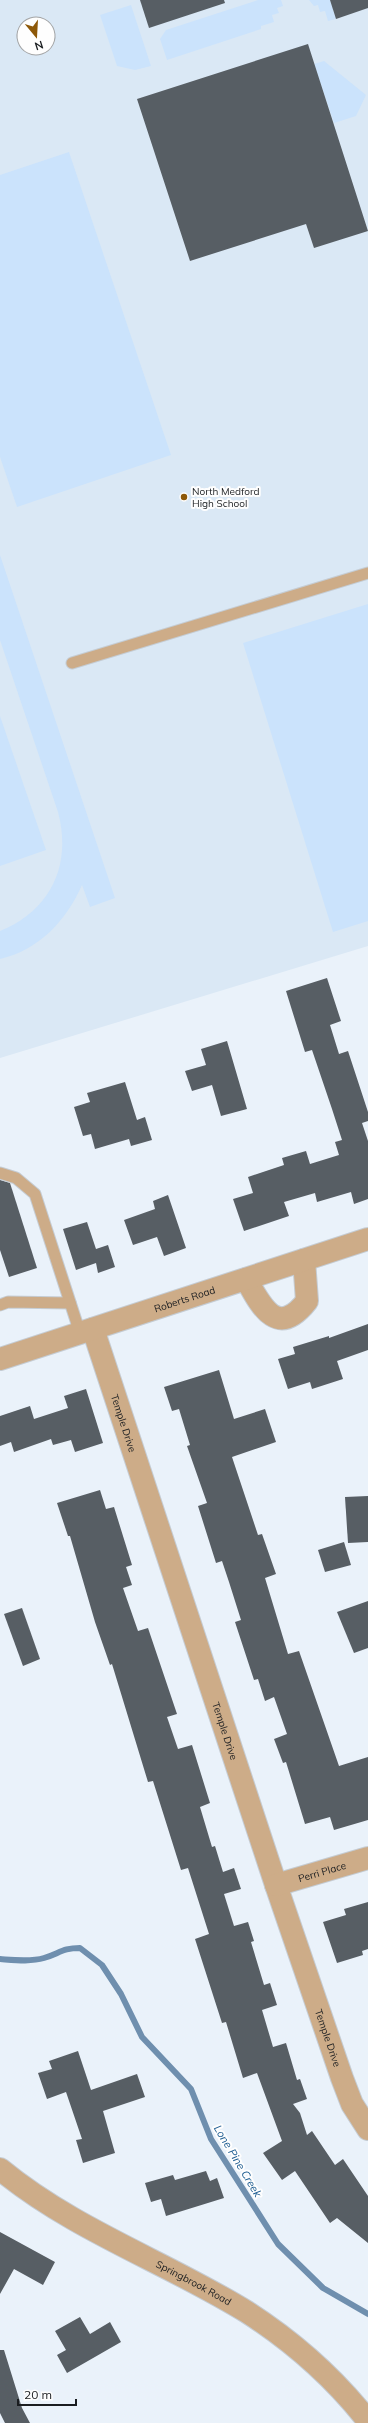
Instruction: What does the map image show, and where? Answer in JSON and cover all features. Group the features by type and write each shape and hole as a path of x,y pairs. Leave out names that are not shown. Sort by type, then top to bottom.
{"street":[{"name":"Roberts Road","path":"0,1359 368,1239"},
{"path":"246,1279 259,1304 268,1315 281,1318 298,1312 307,1301 304,1260"},
{"name":"Temple Drive","path":"86,1331 342,2078 352,2104 368,2129"},
{"name":"Perri Place","path":"276,1885 368,1858"},
{"name":"Springbrook Road","path":"0,2169 45,2202 252,2316 312,2361 368,2422"}],"lane":[{"path":"72,663 368,573"},
{"path":"0,1173 16,1178 35,1194 70,1303 86,1331"},
{"path":"0,1305 8,1302 70,1303"}],"shaded area":[{"name":"North Medford High School","path":"0,0 368,0 368,946 0,1058"},
{"path":"258,0 281,0 283,6 277,8 279,13 272,15 274,22 261,26 261,29 167,60 160,39 166,30"},
{"path":"309,0 330,0 336,19 328,21 325,11 320,12 318,5 314,6"},
{"path":"131,5 151,66 135,70 117,66 100,15"},
{"path":"324,61 366,95 356,116 334,123 314,64"},
{"path":"69,152 171,455 17,507 0,457 0,175"},
{"path":"0,555 115,898 90,907 82,885 68,910 50,932 27,949 0,959 0,931 18,922 33,911 53,884 59,867 62,850 62,831 58,812 0,640"},
{"path":"368,604 368,921 333,932 243,643"},
{"path":"0,716 46,850 0,866"}],"building":[{"path":"140,0 224,0 225,3 149,28"},
{"path":"330,0 368,0 368,8 336,19"},
{"path":"308,44 368,231 314,248 306,224 190,261 137,99"},
{"path":"327,978 341,1021 330,1025 339,1054 348,1051 368,1112 368,1121 362,1123 368,1141 368,1199 354,1204 351,1192 317,1202 315,1193 284,1202 289,1216 244,1231 233,1199 253,1193 248,1177 284,1165 282,1158 306,1151 310,1164 339,1155 335,1142 342,1140 332,1109 312,1050 305,1052 286,991"},
{"path":"227,1041 247,1109 221,1116 212,1085 192,1091 185,1071 206,1065 201,1049"},
{"path":"125,1082 137,1120 145,1117 152,1140 131,1146 129,1139 95,1149 91,1134 83,1136 74,1107 90,1102 87,1093"},
{"path":"0,1180 10,1183 37,1268 9,1277 0,1250"},
{"path":"168,1195 186,1248 164,1256 157,1237 133,1245 124,1220 155,1209 153,1201"},
{"path":"87,1222 96,1249 108,1245 115,1267 98,1273 96,1263 76,1270 63,1229"},
{"path":"368,1324 368,1350 337,1361 343,1379 312,1389 310,1382 288,1389 278,1359 295,1354 293,1347 329,1336 329,1338"},
{"path":"219,1370 234,1419 265,1409 276,1442 232,1457 258,1535 262,1534 276,1574 265,1578 288,1654 299,1651 339,1766 368,1757 368,1820 334,1830 330,1817 305,1824 286,1762 283,1763 274,1739 287,1734 274,1697 265,1701 258,1679 254,1680 235,1622 241,1620 229,1582 222,1561 216,1563 198,1506 207,1503 187,1446 190,1445 179,1409 172,1411 164,1387"},
{"path":"86,1389 103,1443 75,1452 71,1440 53,1445 51,1439 14,1452 11,1442 0,1446 0,1416 30,1406 34,1419 68,1408 64,1396"},
{"path":"100,1490 106,1509 114,1507 132,1565 126,1567 132,1585 123,1588 138,1631 148,1628 177,1714 167,1717 178,1749 192,1745 210,1803 200,1807 212,1847 215,1846 223,1872 234,1868 241,1889 224,1894 234,1926 248,1922 254,1941 251,1942 264,1985 270,1983 277,2005 262,2010 273,2047 286,2043 297,2080 300,2079 307,2099 293,2104 300,2113 307,2135 312,2131 335,2165 343,2159 368,2196 368,2243 337,2218 330,2223 295,2171 282,2180 263,2153 282,2141 257,2073 243,2078 226,2022 222,2023 195,1939 209,1934 188,1868 181,1870 153,1781 148,1782 112,1664 110,1665 95,1622 70,1536 68,1536 57,1503"},
{"path":"368,1496 368,1542 348,1543 345,1497"},
{"path":"344,1542 351,1565 325,1572 318,1550"},
{"path":"368,1601 368,1648 354,1653 337,1612"},
{"path":"22,1608 40,1659 23,1666 4,1614"},
{"path":"368,1902 368,1949 362,1951 363,1955 337,1963 323,1922 346,1915 344,1909"},
{"path":"78,2051 91,2090 137,2074 145,2097 103,2111 115,2153 83,2163 76,2140 82,2139 66,2092 47,2099 38,2073 52,2069 49,2061"},
{"path":"206,2171 210,2181 217,2178 224,2198 166,2216 161,2199 151,2202 145,2183 173,2175 175,2180"},
{"path":"0,2232 55,2262 43,2285 14,2269 0,2294"},
{"path":"80,2317 90,2334 110,2322 121,2342 67,2373 57,2355 66,2350 55,2331"},
{"path":"0,2350 4,2350 22,2408 30,2423 5,2423 0,2413"}],"waterway":[{"name":"Lone Pine Creek","path":"0,1959 34,1960 65,1950 80,1948 102,1965 121,1994 142,2037 191,2089 211,2139 278,2244 323,2288 368,2314"}],"place":[{"name":"North Medford High School","path":"184,497"}]}
